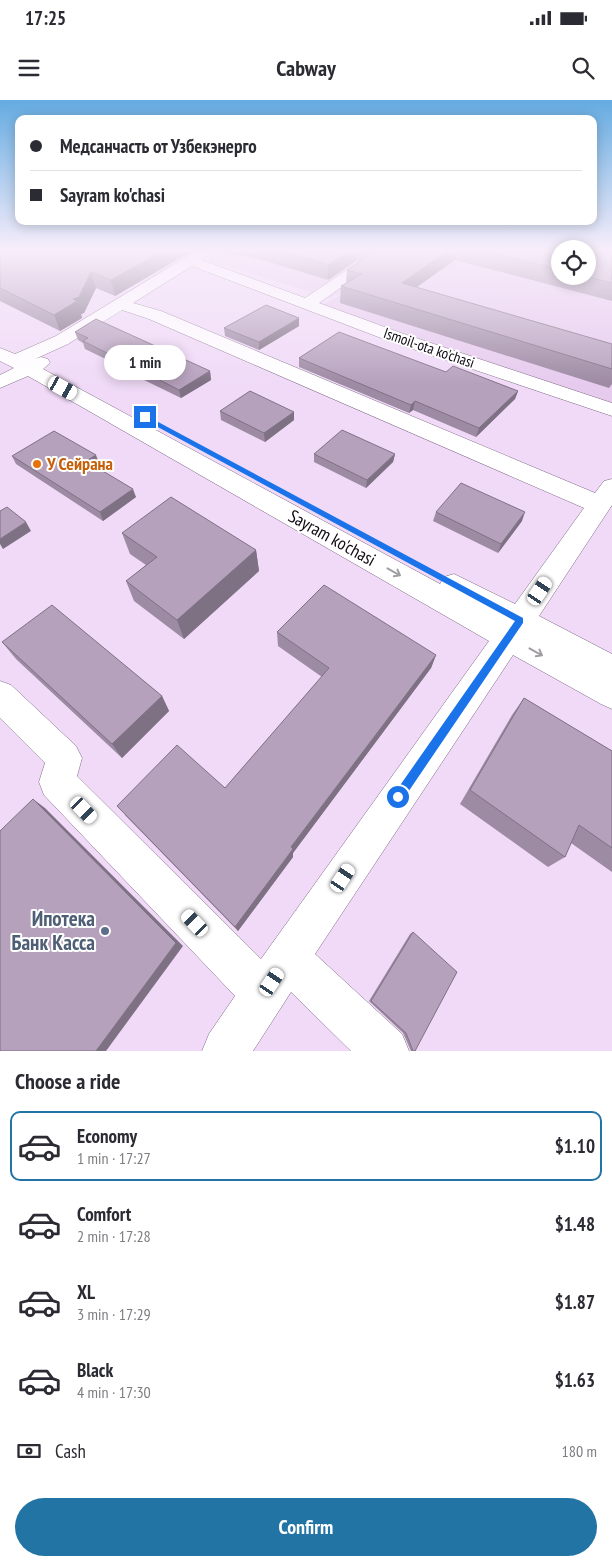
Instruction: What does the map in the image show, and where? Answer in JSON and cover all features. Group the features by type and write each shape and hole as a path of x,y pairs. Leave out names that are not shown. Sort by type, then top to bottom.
{"street":[{"path":"0,382 23,360 62,340 134,295"},
{"name":"Ismoil-ota ko'chasi","path":"284,295 395,337 612,410"},
{"path":"307,304 319,295"},
{"path":"120,304 155,315 606,496 226,1051"},
{"name":"Sayram ko'chasi","path":"0,339 23,360 515,628 612,670"},
{"name":"Sayram ko'chasi","path":"515,628 612,694"},
{"path":"0,696 64,758 57,782 264,994"},
{"path":"288,958 385,1051"}],"shaded area":[{"path":"322,295 335,295 331,298"},
{"path":"340,295 612,295 612,405 323,305"}],"building":[{"path":"15,295 80,295 73,299 77,301 54,315"},
{"path":"372,295 445,295 612,344 612,369"},
{"path":"266,305 299,318 259,342 224,328"},
{"path":"96,319 210,371 179,390 136,367 127,351 115,357 83,341 88,338 75,332"},
{"path":"339,332 446,372 453,366 518,391 479,428 415,401 411,405 299,358"},
{"path":"250,391 294,412 264,433 220,411"},
{"path":"342,430 395,454 367,480 314,454"},
{"path":"54,431 96,455 86,461 133,489 100,512 12,456"},
{"path":"461,483 525,512 501,544 436,512"},
{"path":"171,497 256,550 177,620 126,581 157,557 122,533"},
{"path":"7,507 26,522 0,539 0,511"},
{"path":"324,585 436,655 291,847 293,849 235,927 117,806 177,745 225,788 329,668 277,632"},
{"path":"52,605 162,696 112,744 2,642"},
{"path":"524,698 612,751 612,848 579,825 565,857 470,790"},
{"path":"33,799 176,943 96,1051 0,1051 0,831"},
{"path":"413,932 457,972 415,1051 413,1051 406,1033 371,1001"}],"place":[{"name":"У Сейрана","path":"37,464"},
{"name":"Ипотека Банк Касса","path":"105,931"}],"route":[{"path":"145,417 520,620 398,797"}]}
